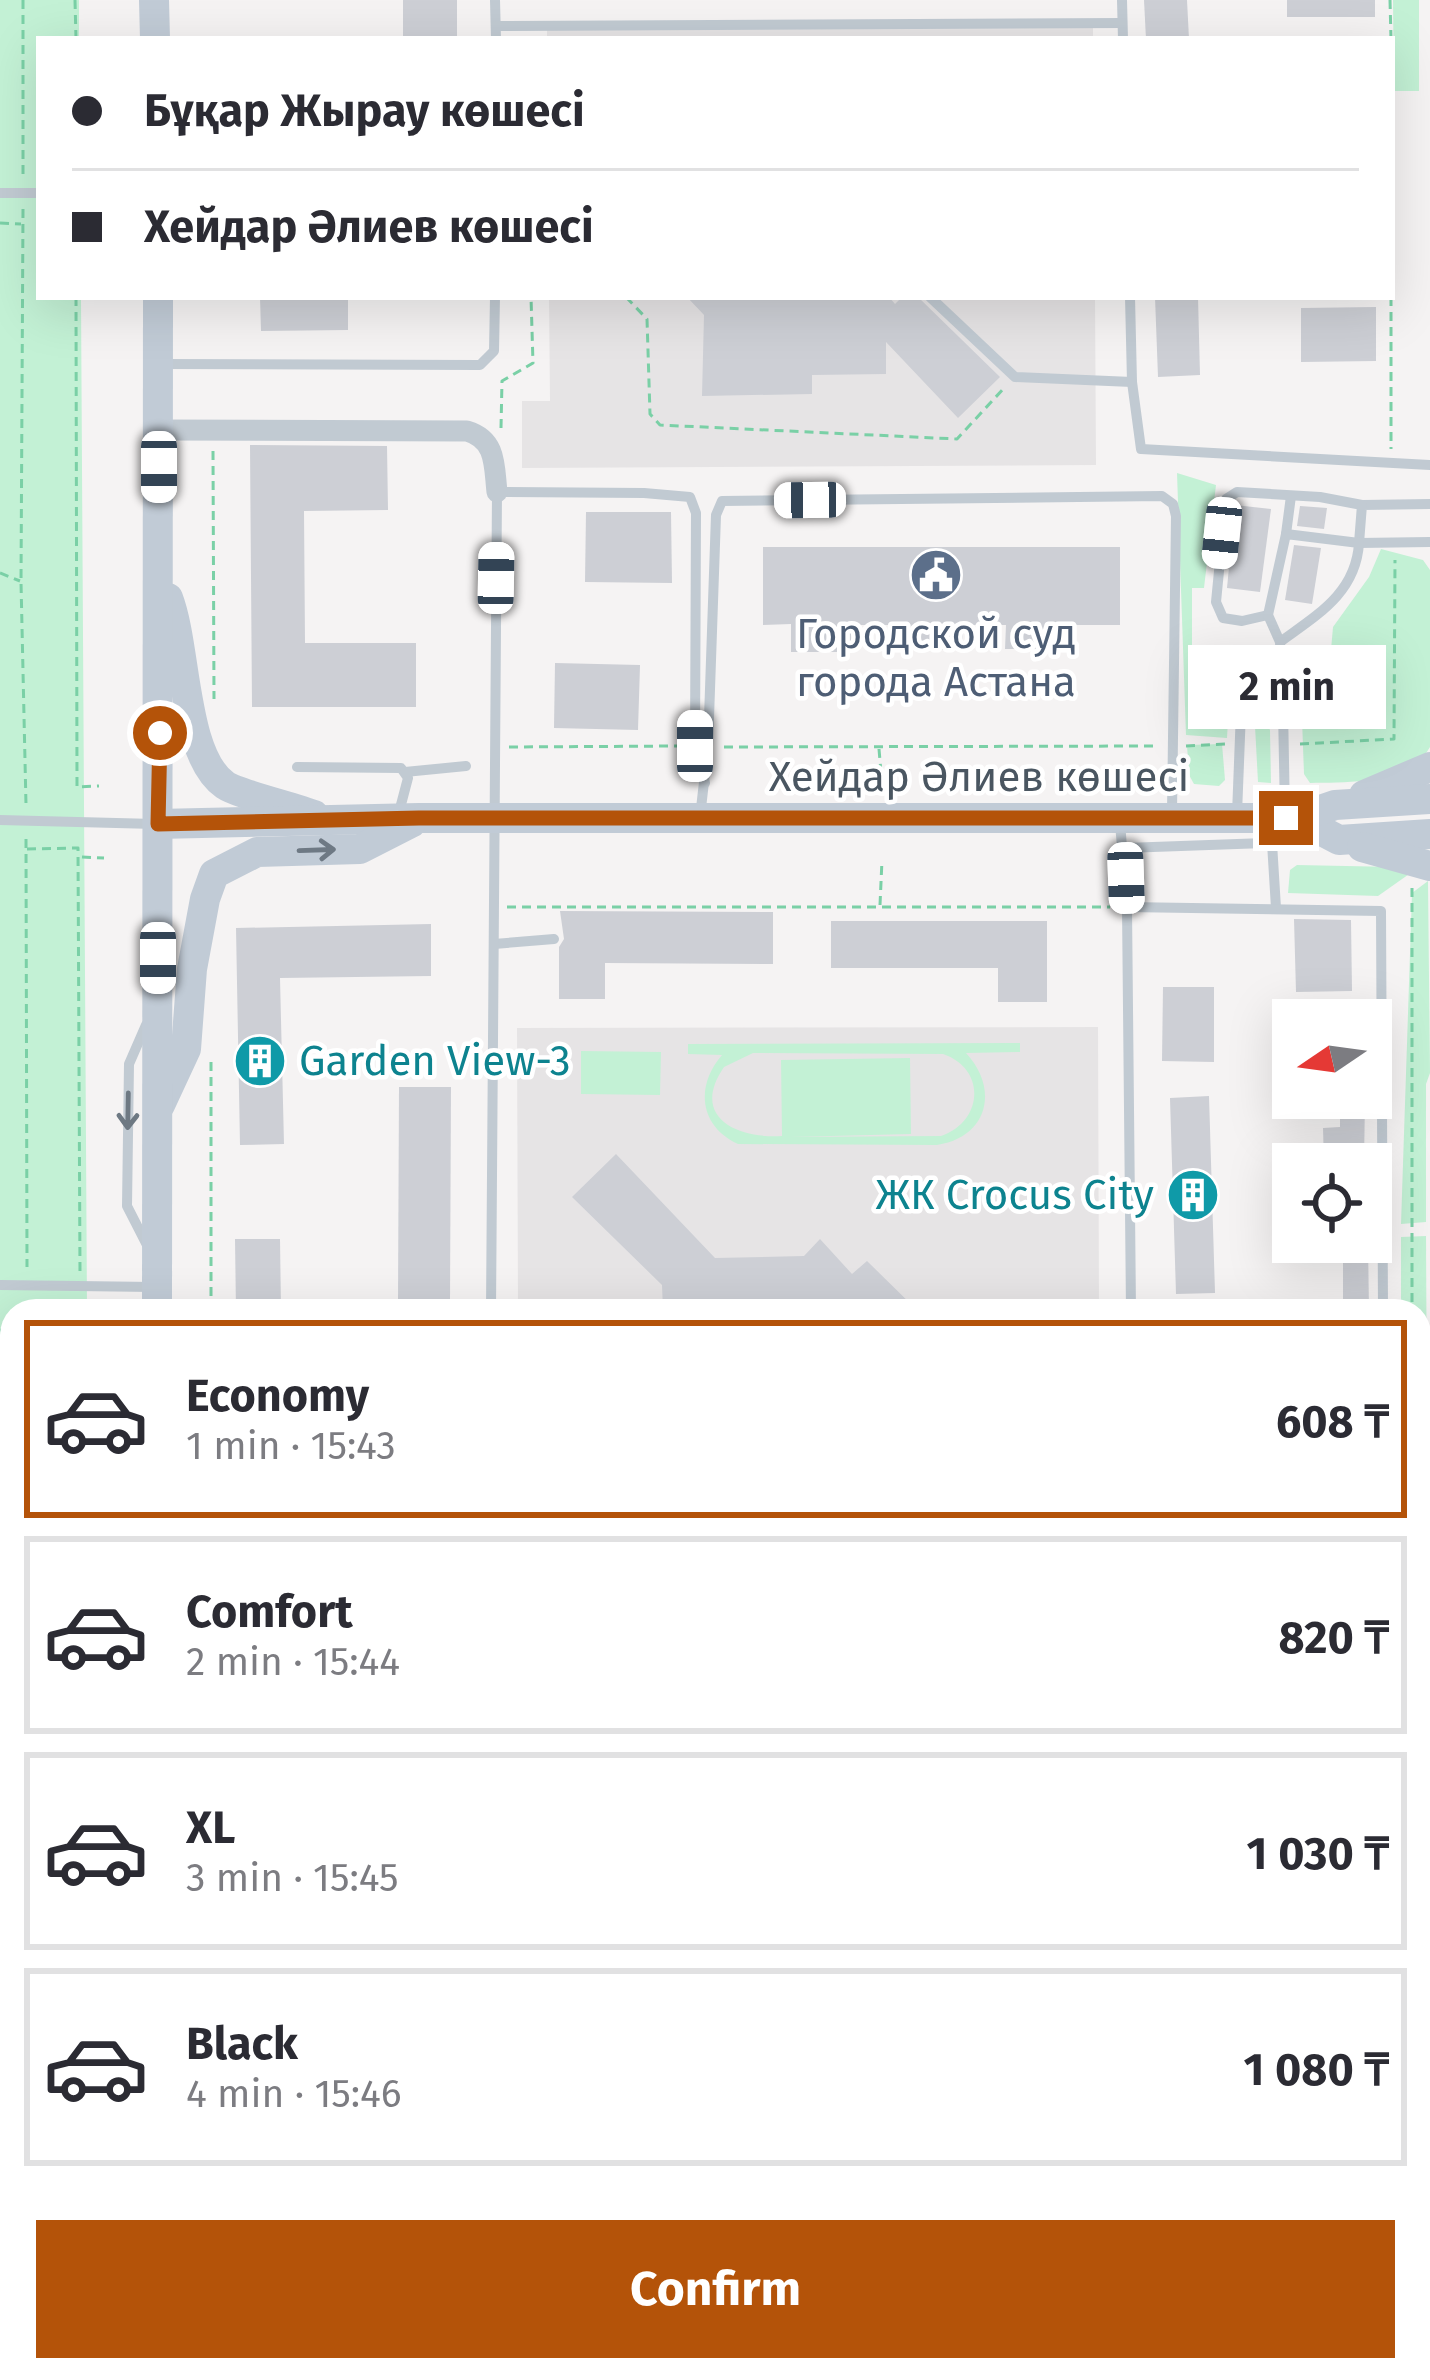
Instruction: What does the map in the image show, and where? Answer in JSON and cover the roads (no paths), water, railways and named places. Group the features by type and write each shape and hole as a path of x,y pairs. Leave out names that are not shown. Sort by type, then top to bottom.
{"street":[{"path":"154,0 154,36"},
{"path":"158,300 158,1288"},
{"path":"159,430 467,431 481,435 492,449 497,493"},
{"path":"159,576 179,627 198,746 214,775 228,787 330,821"},
{"path":"1335,805 1430,766"},
{"name":"Хейдар Әлиев көшесі","path":"1285,826 1335,805 1430,800"},
{"name":"Хейдар Әлиев көшесі","path":"158,824 700,820 1122,834 1172,818 1237,818 1339,840 1421,876"},
{"path":"157,1111 186,1049 194,951 214,874 257,852 360,849 408,819"},
{"path":"1339,840 1430,834"}],"lane":[{"path":"495,0 496,32 1122,23"},
{"path":"1122,0 1123,36"},
{"path":"0,193 36,193"},
{"path":"159,364 480,365 494,351 495,300"},
{"path":"933,300 1015,377 1132,382"},
{"path":"1130,300 1132,382 1141,449 1430,465"},
{"path":"1268,615 1242,621 1223,617 1216,602 1226,499 1237,492 1362,505 1430,504"},
{"path":"491,1299 497,493 690,497 696,513 705,783 700,820"},
{"path":"702,746 716,515 722,501 1162,496 1173,504 1176,516 1172,818"},
{"path":"1276,908 1285,826 1283,745 1280,642 1268,615 1291,496"},
{"path":"1280,642 1335,601 1357,567 1362,505"},
{"path":"1286,534 1358,543 1430,542"},
{"path":"1237,818 1241,711 1282,709"},
{"path":"406,772 466,766"},
{"path":"298,767 400,768 408,778 408,819"},
{"path":"0,820 158,824"},
{"path":"1131,1299 1127,907 1122,834 1285,826"},
{"path":"1127,907 1381,911 1383,1299"},
{"path":"494,944 554,939"},
{"path":"0,1285 158,1288 127,1206 129,1064 158,1000"}],"place":[{"name":"Городской суд города Астана","path":"936,575"},
{"name":"Garden View-3","path":"260,1061"},
{"name":"ЖК Crocus City","path":"1193,1195"}]}
